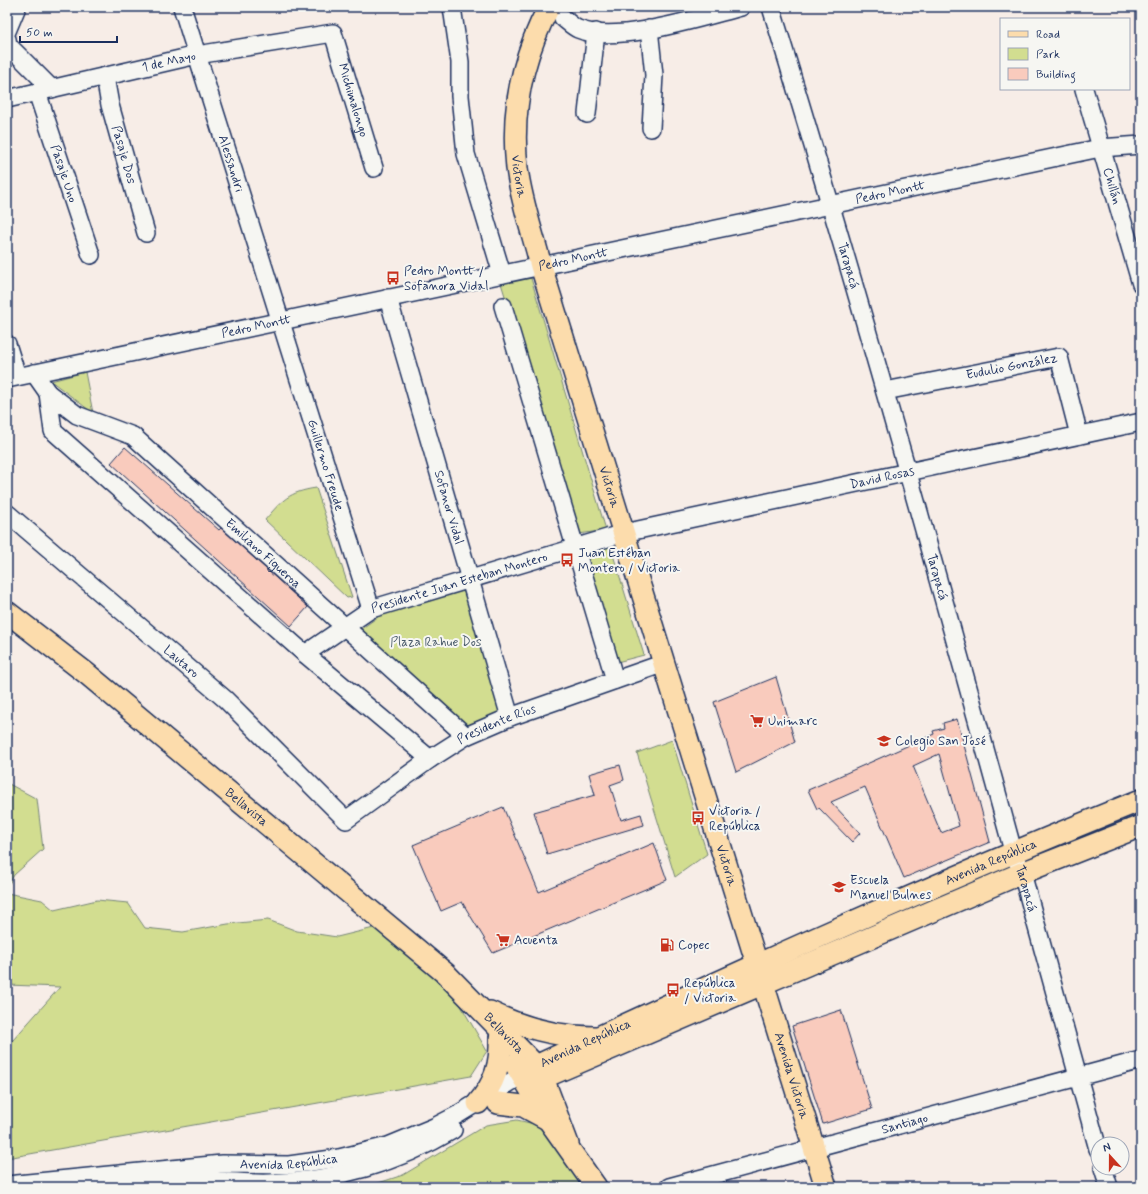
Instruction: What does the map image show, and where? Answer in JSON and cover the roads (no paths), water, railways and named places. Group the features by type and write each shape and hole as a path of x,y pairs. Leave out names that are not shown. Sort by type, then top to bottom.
{"main road":[{"name":"Victoria","path":"556,13 538,27 524,67 517,108 516,128 517,162 521,190 541,266 759,974"},
{"name":"Bellavista","path":"7,612 110,693 445,973 481,1008 533,1076 568,1144 596,1187"},
{"name":"Avenida República","path":"533,1076 759,974 1013,852 1141,800"},
{"name":"Avenida República","path":"533,1076 600,1037 1141,826"},
{"name":"Avenida Victoria","path":"759,974 826,1187"},
{"name":"Bellavista","path":"481,1008 500,1038 533,1076 550,1122 568,1144"},
{"path":"481,1008 505,1019 536,1029 570,1035 600,1037"},
{"path":"500,1038 501,1050 488,1103 523,1106 542,1115 550,1122"}],"street":[{"path":"7,31 17,7"},
{"name":"Alessandri","path":"182,7 279,321"},
{"path":"452,7 460,62 460,96 466,154 502,274"},
{"path":"556,13 578,29 622,34 741,7"},
{"name":"Tarapacá","path":"771,7 832,204 1013,852 1022,873 1094,1136"},
{"path":"649,29 654,75 651,128"},
{"path":"587,114 596,32"},
{"name":"1 de Mayo","path":"7,99 197,55 333,33"},
{"name":"Michimalongo","path":"333,33 374,168"},
{"path":"7,39 8,45 45,91"},
{"name":"Pasaje Dos","path":"104,77 110,105 146,233"},
{"name":"Chillán","path":"1084,90 1141,284"},
{"name":"Pasaje Uno","path":"45,91 91,255"},
{"name":"Pedro Montt","path":"12,378 1100,148 1141,145"},
{"name":"Sofanor Vidal","path":"388,298 510,717"},
{"path":"503,306 615,680"},
{"name":"Guillermo Freude","path":"279,321 371,609"},
{"path":"7,344 12,378"},
{"name":"Eudulio González","path":"885,391 1059,357 1079,435"},
{"name":"Emiliano Figueroa","path":"34,373 48,393 77,415 133,436 466,736"},
{"name":"Emiliano Figueroa","path":"48,393 53,431 305,654 430,759"},
{"name":"David Rosas","path":"624,533 1141,422"},
{"name":"Lautaro","path":"7,513 225,699 346,820"},
{"name":"Presidente Juan Esteban Montero","path":"305,654 371,609 624,533"},
{"name":"Presidente Ríos","path":"346,820 430,759 466,736 510,717 615,680 664,665"},
{"name":"Santiago","path":"669,1187 1141,1060"},
{"name":"Avenida República","path":"136,1187 269,1183 306,1180 343,1174 388,1160 415,1149 448,1132 488,1103 533,1076"},
{"name":"Avenida República","path":"7,1185 222,1164 289,1165 327,1160 364,1153 412,1137 488,1103"},
{"path":"202,1184 222,1164"},
{"path":"1105,1176 1108,1187"}],"place":[{"name":"Pedro Montt / Sofanora Vidal","path":"393,278"},
{"name":"Juan Estéban Montero / Victoria","path":"567,560"},
{"name":"Unimarc","path":"757,721"},
{"name":"Colegio San José","path":"884,741"},
{"name":"Victoria / República","path":"698,818"},
{"name":"Escuela Manuel Bulnes","path":"839,887"},
{"name":"Acuenta","path":"503,940"},
{"name":"Copec","path":"667,945"},
{"name":"República / Victoria","path":"673,990"}],"park label":[{"name":"Plaza Rahue Dos","path":"436,642"}]}
